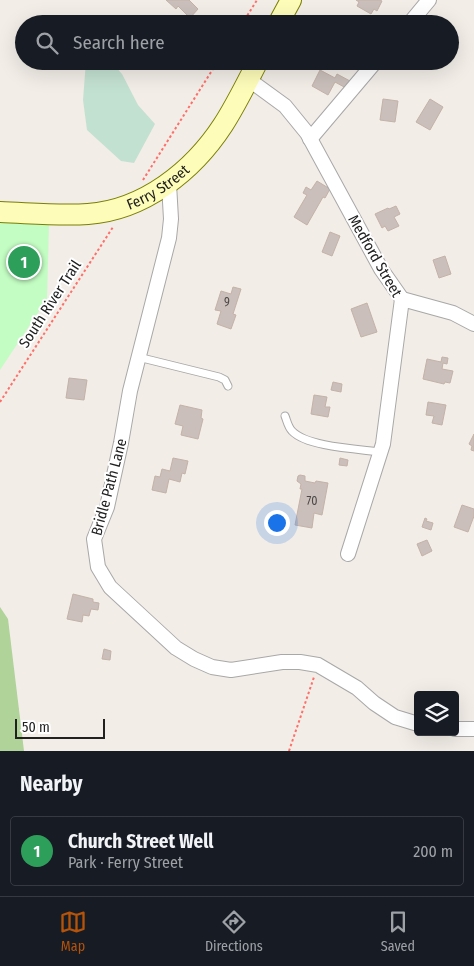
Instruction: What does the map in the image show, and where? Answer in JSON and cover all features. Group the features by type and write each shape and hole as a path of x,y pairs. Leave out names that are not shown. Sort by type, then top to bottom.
{"main road":[{"path":"283,15 291,0"},
{"name":"Ferry Street","path":"0,212 89,214 138,202 169,184 198,156 223,125 253,70"}],"street":[{"path":"416,15 429,0"},
{"path":"310,139 368,70"},
{"name":"Medford Street","path":"248,79 284,106 310,139 335,182 369,248 402,299 383,444 348,554"},
{"name":"Bridle Path Lane","path":"169,184 171,219 169,238 128,398 121,444 107,506 94,539 98,567 110,587 176,648 194,659 212,667 231,670 282,662 318,665 357,688 374,703 395,717 414,723"},
{"path":"402,299 453,313 474,324"},
{"path":"459,729 474,730"}],"lane":[{"path":"138,357 219,377 225,380 228,386"},
{"path":"285,416 291,430 306,440 380,452"}],"path":[{"path":"248,15 258,0"},
{"path":"143,180 212,70"},
{"name":"South River Trail","path":"0,402 114,226"},
{"path":"289,751 318,665"}],"green space":[{"path":"85,70 118,70 122,74 138,105 155,124 134,163 121,161 87,130 83,100"},
{"path":"0,222 49,225 47,299 0,370"},
{"path":"0,607 8,619 24,751 0,751"}],"building":[{"path":"166,0 189,0 198,9 193,15 187,15 178,6 176,9"},
{"path":"356,0 382,1 377,11 374,9 371,14 357,6 359,2"},
{"path":"320,70 335,78 337,74 350,81 346,88 335,82 328,95 312,86"},
{"path":"383,99 398,101 395,122 380,120"},
{"path":"430,99 443,107 430,130 416,122"},
{"path":"317,181 330,189 325,198 323,197 307,225 294,217 307,195 303,193 306,187 311,190"},
{"path":"396,206 400,214 394,217 399,226 388,231 385,226 382,228 375,214"},
{"path":"330,232 340,236 332,256 322,252"},
{"path":"445,256 451,274 439,278 433,260"},
{"path":"233,287 241,289 233,314 236,315 231,329 217,324 221,311 215,310 221,291 231,294"},
{"path":"367,303 377,332 361,337 351,309"},
{"path":"442,357 448,358 447,364 443,363 442,369 453,371 450,383 445,382 444,384 423,379 427,359 441,362"},
{"path":"69,378 87,380 84,400 66,398"},
{"path":"333,382 342,384 341,392 331,390"},
{"path":"314,395 327,397 325,407 330,407 328,417 311,414"},
{"path":"428,402 446,405 442,425 432,423 434,416 426,415"},
{"path":"180,405 202,410 201,418 203,419 198,439 181,435 183,426 175,424"},
{"path":"474,434 474,451 471,450 472,446 469,444"},
{"path":"173,458 188,461 185,474 182,473 180,482 169,479 166,493 152,490 155,476 160,477 162,469 170,471"},
{"path":"340,458 348,460 347,466 339,465"},
{"path":"300,475 305,476 305,481 328,483 322,515 314,513 312,528 295,525 302,489 300,489 301,484 297,481"},
{"path":"462,505 474,509 474,516 468,532 454,527"},
{"path":"425,518 427,519 426,521 433,523 431,530 422,527"},
{"path":"427,540 432,551 422,556 417,544"},
{"path":"73,594 93,599 93,602 99,603 98,610 91,609 89,616 83,615 82,622 67,619"},
{"path":"104,649 111,651 110,660 102,659"}],"place":[{"name":"Church Street Well","path":"24,262"}]}
